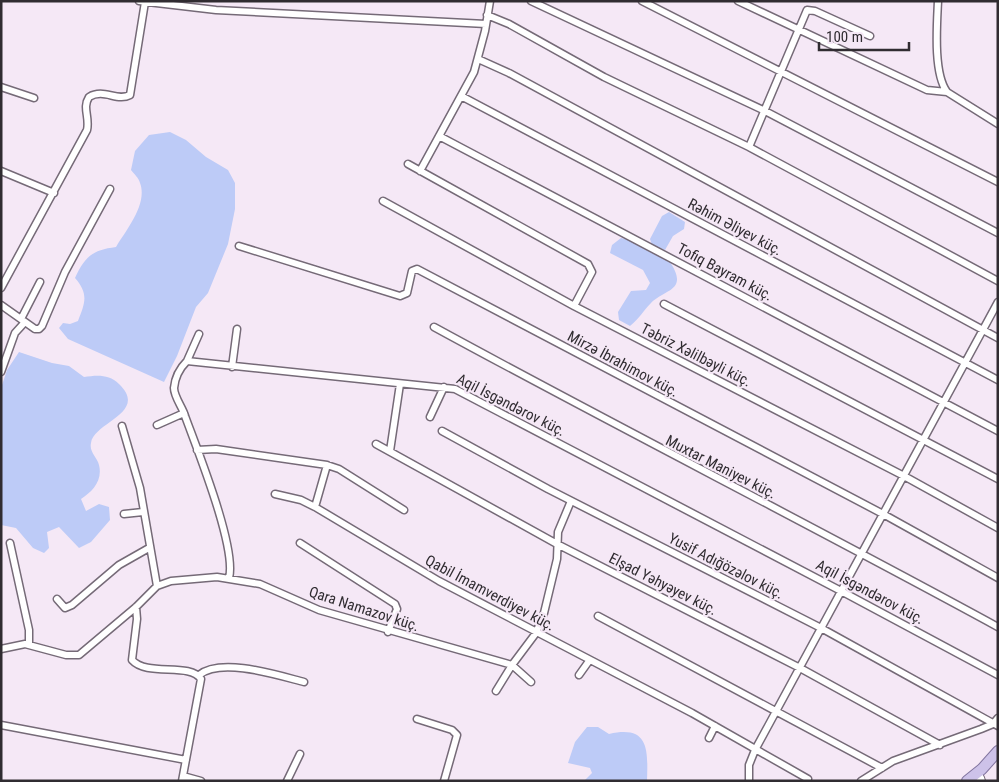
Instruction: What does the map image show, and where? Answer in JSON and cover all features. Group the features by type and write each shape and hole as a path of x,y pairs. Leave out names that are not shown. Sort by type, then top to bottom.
{"main road":[{"path":"978,778 998,751"},
{"path":"967,781 978,778 998,760"}],"street":[{"path":"420,171 461,96 478,59 490,1"},
{"path":"531,1 763,110 998,233"},
{"path":"642,1 998,182"},
{"path":"738,1 927,90 947,92"},
{"path":"938,1 937,53 943,87 947,92 998,124"},
{"path":"1,288 87,130 88,124 84,109 89,97 96,93 124,97 130,95 142,2 216,10 486,24"},
{"path":"749,147 763,110 800,30 804,16 810,9 870,36"},
{"path":"487,15 499,18 604,77 749,147 998,281"},
{"path":"478,59 560,100 998,338"},
{"path":"1,87 34,98"},
{"name":"Rəhim Əliyev küç.","path":"461,96 998,380"},
{"name":"Tofiq Bayram küç.","path":"439,136 998,431"},
{"path":"408,164 588,264 592,272 574,306"},
{"path":"1,171 54,193"},
{"path":"1,305 35,328 39,329 42,326 65,272 110,189"},
{"name":"Təbriz Xəlilbəyli küç.","path":"384,201 574,306 904,476 998,528"},
{"name":"Mirzə İbrahimov küç.","path":"239,246 400,296 407,293 412,271 417,269 883,514 998,578"},
{"path":"1,372 15,333 40,282"},
{"path":"749,781 749,765 755,750 998,302"},
{"path":"664,304 998,479"},
{"name":"Muxtar Maniyev küç.","path":"434,327 631,434 861,553 998,627"},
{"path":"232,367 237,329"},
{"path":"199,334 187,361 178,374 174,388 197,450 229,552 232,569 229,578"},
{"name":"Aqil İsgəndərov küç.","path":"187,361 400,384 444,386 454,389 998,675"},
{"path":"390,451 400,384"},
{"path":"430,417 444,386"},
{"path":"157,425 184,412"},
{"path":"1,649 29,644 42,650 66,655 80,655 136,607 157,586 140,488 122,426"},
{"name":"Yusif Adığözəlov küç.","path":"442,431 571,500 821,628 996,722"},
{"name":"Elşad Yəhyəyev küç.","path":"376,444 557,544 800,668 940,744"},
{"path":"197,450 216,449 339,469 404,510"},
{"path":"315,507 327,466"},
{"name":"Qabil İmamverdiyev küç.","path":"275,494 302,500 439,581 715,726 808,779"},
{"path":"496,691 512,665 517,662 536,633 546,606 557,558 558,532 571,500"},
{"path":"124,514 143,512"},
{"path":"10,543 29,630 29,644"},
{"path":"300,544 395,604 397,609 388,632"},
{"path":"57,599 65,608 72,605 119,565 149,548"},
{"name":"Qara Namazov küç.","path":"157,586 171,581 193,578 229,578 260,584 319,610 388,632 512,665"},
{"path":"136,607 138,619 132,660 136,665 192,672 198,675 202,682 183,778 201,781"},
{"path":"598,616 882,768"},
{"path":"579,675 589,661"},
{"path":"512,665 531,682"},
{"path":"198,675 214,667 248,670 304,682"},
{"path":"418,719 452,730 457,735 444,781"},
{"path":"861,781 893,761 996,722"},
{"path":"1,725 186,760"},
{"path":"709,738 715,726"},
{"path":"287,781 300,754"}],"water":[{"path":"170,132 186,140 206,157 228,170 235,183 235,209 228,244 208,293 196,307 177,356 164,382 68,339 59,328 63,323 70,324 78,321 84,304 84,294 75,278 82,264 96,252 116,247 139,208 142,191 139,179 131,170 135,151 149,135"},
{"path":"669,212 685,222 684,229 673,236 665,250 652,245 650,239 662,216"},
{"path":"621,238 629,240 670,262 677,279 673,288 651,303 630,326 619,320 618,312 631,291 646,290 650,283 643,270 610,253 612,245"},
{"path":"19,352 52,363 69,366 84,377 98,376 111,378 127,394 128,402 124,410 94,436 91,449 99,465 98,481 93,489 81,499 86,511 99,504 109,507 110,520 91,542 79,548 59,527 47,532 49,548 44,553 33,548 16,528 1,525 1,388 7,370"},
{"path":"587,727 598,727 609,734 622,732 639,736 646,750 647,781 584,781 592,773 590,768 568,763 575,742"}]}
